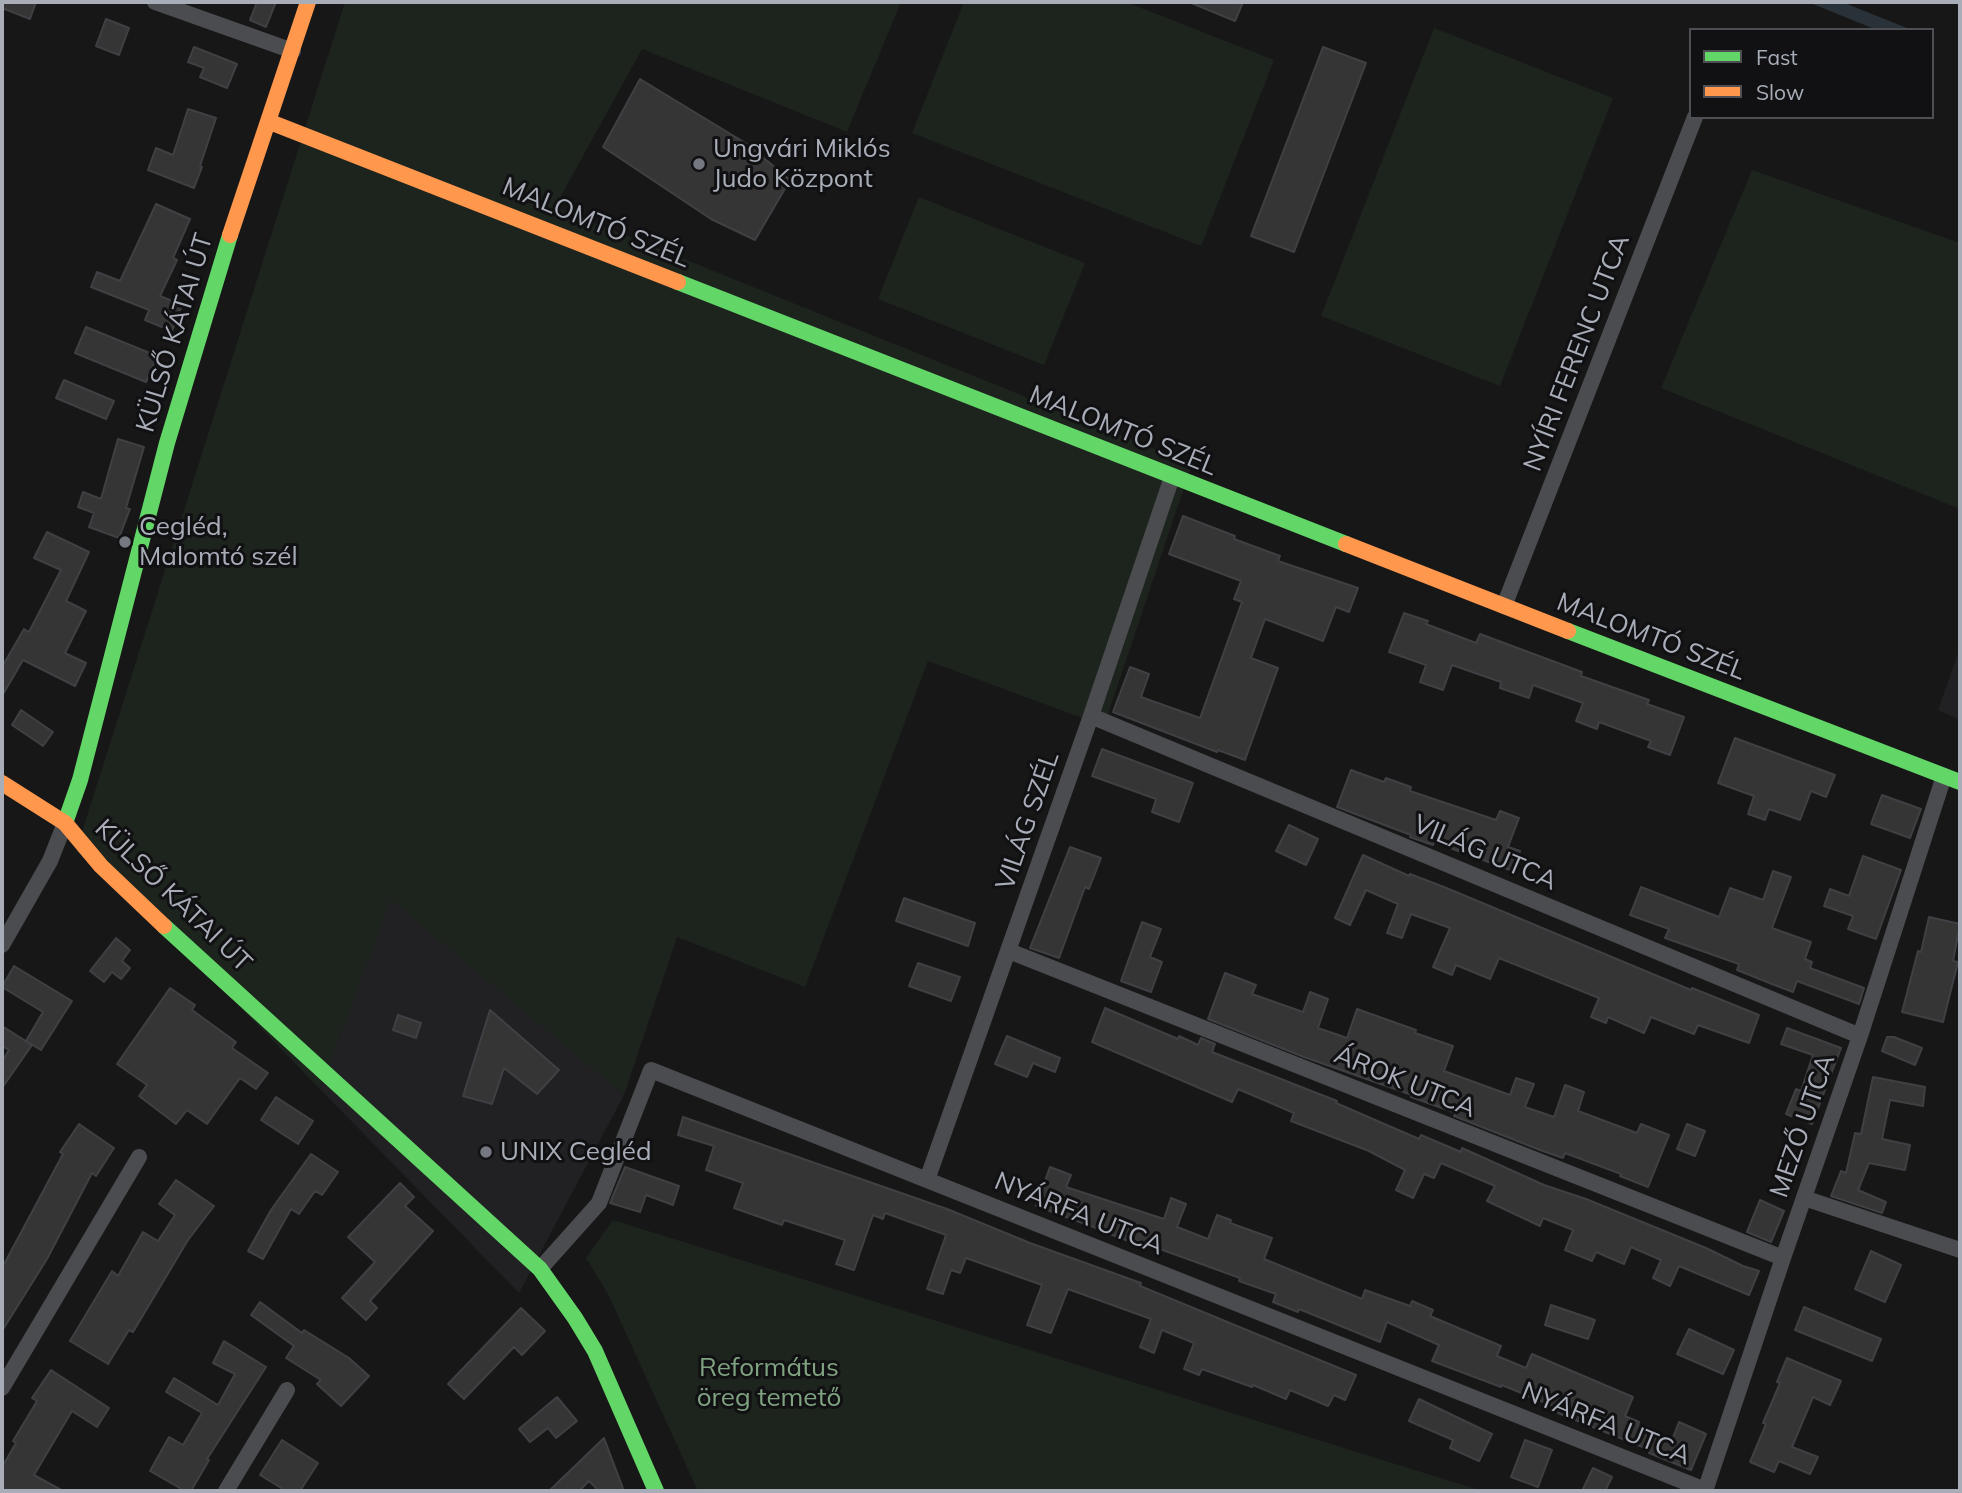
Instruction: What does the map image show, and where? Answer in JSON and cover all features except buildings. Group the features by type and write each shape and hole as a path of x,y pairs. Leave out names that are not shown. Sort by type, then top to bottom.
{"street":[{"path":"155,2 293,51"},
{"name":"KÜLSŐ KÁTAI ÚT","path":"308,2 270,122 221,258 180,396 80,780 65,823 140,904 540,1269 595,1351 656,1491"},
{"name":"NYÍRI FERENC UTCA","path":"1504,606 1694,119"},
{"name":"MALOMTÓ SZÉL","path":"270,122 1172,477 1960,782"},
{"name":"VILÁG SZÉL","path":"927,1180 1091,716 1172,477"},
{"name":"VILÁG UTCA","path":"1091,716 1860,1036"},
{"name":"MEZŐ UTCA","path":"1705,1491 1860,1036 1944,776"},
{"path":"2,782 65,823 50,861 2,945"},
{"name":"ÁROK UTCA","path":"1009,951 1783,1258"},
{"name":"NYÁRFA UTCA","path":"540,1269 599,1203 651,1070 1705,1491"},
{"path":"2,1388 139,1157"},
{"path":"1804,1198 1960,1250"},
{"path":"226,1491 287,1390"}],"shaded area":[{"path":"1808,2 1842,2 1907,28 1872,28"},
{"path":"1960,648 1960,720 1938,710"},
{"path":"391,899 624,1095 519,1293 320,1089"}],"green space":[{"path":"345,2 901,2 847,132 642,49 555,207 1192,464 1104,726 928,661 805,987 677,937 624,1095 391,900 320,1089 203,969 76,851"},
{"path":"964,2 1126,2 1274,60 1201,246 912,133"},
{"path":"1434,28 1613,98 1500,386 1321,316"},
{"path":"1752,170 1960,243 1960,509 1661,388"},
{"path":"919,197 1085,263 1044,365 878,299"},
{"name":"Református öreg temető","path":"613,1220 1482,1491 698,1491 608,1294 586,1258"}],"traffic: fast":[{"path":"65,823 80,780 167,443 230,235"},
{"path":"678,282 1346,544"},
{"path":"1568,631 1960,782"},
{"path":"164,926 540,1269 595,1351 656,1491"}],"traffic: slow":[{"path":"230,235 308,2"},
{"path":"270,122 678,282"},
{"path":"1346,544 1568,631"},
{"path":"2,783 65,823 101,866 164,926"}],"place":[{"name":"Ungvári Miklós Judo Központ","path":"699,164"},
{"name":"Cegléd, Malomtó szél","path":"125,542"},
{"name":"UNIX Cegléd","path":"486,1152"}]}
